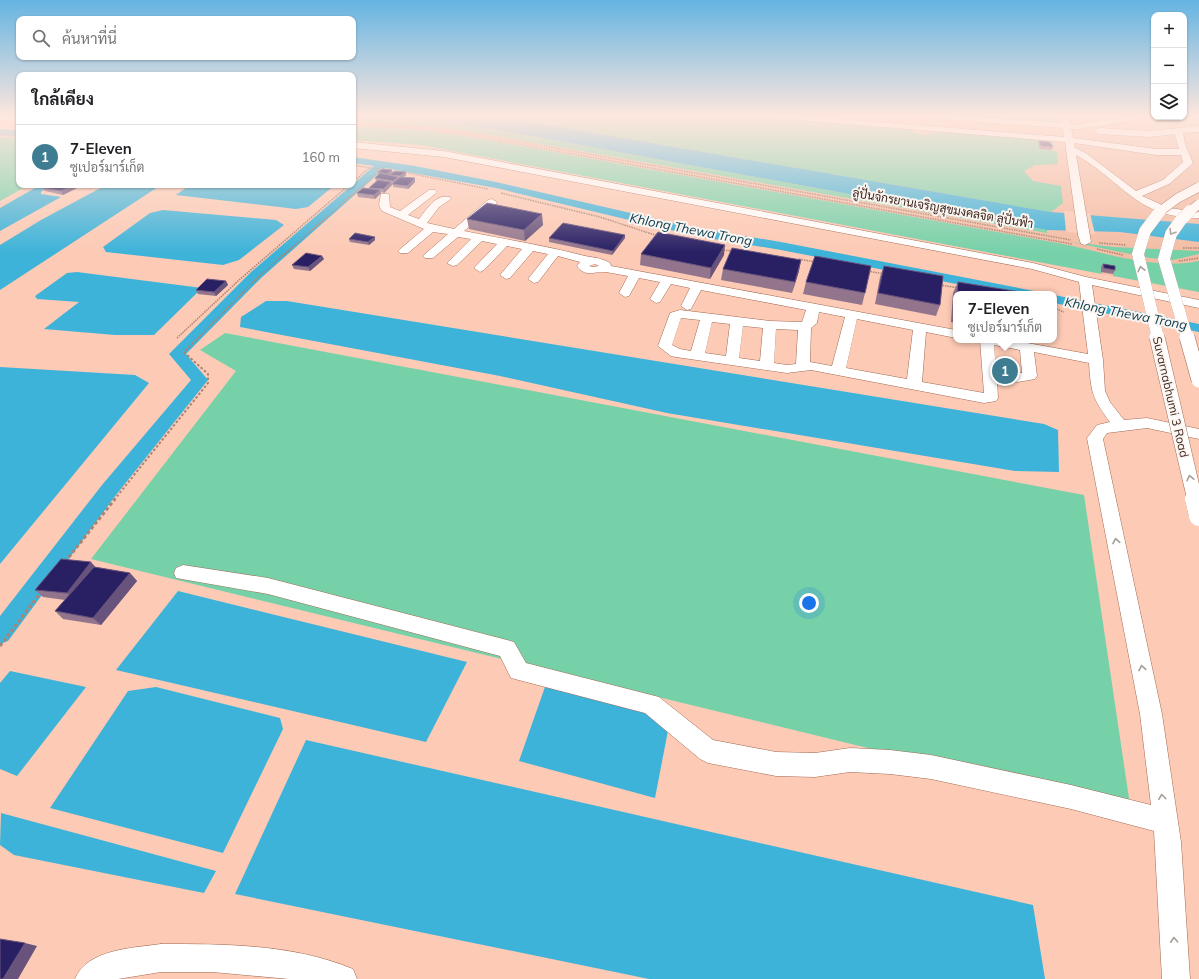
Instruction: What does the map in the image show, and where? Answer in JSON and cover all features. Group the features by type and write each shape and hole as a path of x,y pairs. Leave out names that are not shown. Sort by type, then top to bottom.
{"street":[{"path":"479,161 1025,264 1087,285 1199,304"},
{"path":"1071,161 1084,242"},
{"path":"1090,161 1147,204 1172,213 1199,215"},
{"path":"1181,161 1188,163"},
{"path":"1134,195 1166,182 1188,163"},
{"name":"Suvarnabhumi 3 Road","path":"1199,187 1176,199 1159,211 1142,235 1138,254 1199,516"},
{"path":"400,216 432,192"},
{"path":"385,196 384,205 386,209 426,226 555,252 590,261 603,262 606,265 604,268 953,334"},
{"path":"404,251 426,226 435,205 446,199"},
{"path":"429,256 492,202"},
{"name":"Suvarnabhumi 3 Road","path":"1199,204 1182,218 1169,237 1164,250 1166,270 1199,380"},
{"path":"452,263 480,237"},
{"path":"480,268 505,242"},
{"path":"506,274 530,247"},
{"path":"534,279 555,252"},
{"path":"625,293 636,274"},
{"path":"656,299 666,280"},
{"path":"1087,285 1096,360 1098,391 1103,403 1120,425"},
{"path":"687,306 697,286"},
{"path":"813,308 810,323 805,326 770,325 680,314 675,316 665,346 676,353 786,369 811,366 991,398 988,343"},
{"path":"838,371 852,315"},
{"path":"696,356 707,317"},
{"path":"732,361 737,321"},
{"path":"767,366 770,325"},
{"path":"803,367 805,326"},
{"path":"914,385 920,328"},
{"path":"1004,343 1096,360"},
{"path":"989,373 1018,378 1030,376 1026,347"},
{"path":"1176,979 1165,821 1151,714 1095,438 1102,429 1120,425 1147,423 1199,434"},
{"path":"183,573 268,586 507,649 519,671 651,704 708,751 776,764 815,765 850,760 890,762 931,767 1071,797 1165,821"},
{"path":"89,979 111,966 161,958 212,958 282,963 344,979"}],"path":[{"path":"615,161 1084,242 1129,256"},
{"name":"ลู่ปั่นจักรยานเจริญสุขมงคลจิต ลู่ปั่นฟ้า","path":"627,161 1084,242 1128,245"},
{"path":"356,166 388,170"},
{"path":"356,180 370,168"},
{"path":"63,565 208,383 208,374 184,352 257,278 381,169"},
{"path":"403,172 490,190"},
{"path":"177,338 238,281 346,188"},
{"path":"498,192 566,207 632,226 664,238"},
{"path":"1182,248 1199,248"},
{"path":"716,249 739,252"},
{"path":"1175,262 1199,258"},
{"path":"794,259 818,262"},
{"path":"864,270 887,275"},
{"path":"940,284 961,289"},
{"path":"1057,309 1064,312"},
{"path":"0,646 44,589"}],"shaded area":[{"path":"504,161 1199,161 1199,292"}],"green space":[{"path":"0,161 16,161 16,188 24,188 0,201"},
{"path":"504,161 602,161 1063,244 1148,262 1182,263 1199,261 1199,292 1113,276 1113,270 1101,267 1102,274"},
{"path":"636,161 667,161 1047,230 1047,233"},
{"path":"754,161 1058,161 1058,164 1035,165 1024,171 1033,181 1061,186 1063,203 1051,212"},
{"path":"1071,242 1114,247 1199,251 1199,254 1173,260 1150,258"},
{"path":"225,333 1084,495 1131,812 91,559 236,371 200,350"}],"water":[{"path":"667,161 754,161 1051,212 1199,224 1199,242 1120,232 1047,230"},
{"path":"35,188 46,188 41,192 41,194 61,197 0,231 0,208"},
{"path":"100,188 156,188 0,290 0,245 41,220"},
{"path":"186,188 331,188 308,207 296,209 176,195"},
{"path":"163,210 276,220 284,225 239,260 223,265 106,252 103,247 150,213"},
{"path":"77,272 202,288 154,335 115,335 44,329 79,302 37,299 35,296 67,273"},
{"path":"266,301 287,301 1044,424 1058,430 1059,472 1015,471 667,413 500,376 240,327 241,317"},
{"path":"0,367 135,375 149,383 0,564"},
{"path":"178,591 467,662 426,742 116,670"},
{"path":"10,671 86,687 17,776 0,769 0,683"},
{"path":"546,684 671,715 655,798 519,761"},
{"path":"156,687 280,718 283,729 223,853 50,808 128,691"},
{"path":"306,740 1033,905 1045,979 649,979 235,894"},
{"path":"1,813 216,871 204,893 14,855 0,845"}],"pier":[{"path":"1064,211 1090,213 1095,234 1066,232"}],"building":[{"path":"383,169 392,170 387,174 378,172"},
{"path":"395,171 406,172 400,176 390,175"},
{"path":"380,173 398,177 393,181 375,178"},
{"path":"400,177 415,178 407,186 392,184"},
{"path":"378,180 391,182 383,189 369,188"},
{"path":"43,188 68,188 61,191"},
{"path":"363,188 380,190 374,195 357,193"},
{"path":"487,203 542,214 524,230 467,219"},
{"path":"563,223 625,235 613,251 549,238"},
{"path":"658,232 725,245 711,268 641,254"},
{"path":"355,233 375,237 368,242 349,239"},
{"path":"732,248 801,260 795,282 723,269"},
{"path":"306,253 322,256 308,267 292,265"},
{"path":"815,256 871,266 865,293 806,282"},
{"path":"1103,264 1115,266 1115,270 1104,268"},
{"path":"884,266 943,276 940,305 878,293"},
{"path":"207,279 226,281 214,292 196,290"},
{"path":"958,282 1014,291 957,291"},
{"path":"61,559 91,562 67,593 35,590"},
{"path":"94,567 130,573 93,618 55,611"},
{"path":"0,939 25,943 3,979 0,979"}],"waterway":[{"name":"Khlong Thewa Trong","path":"358,161 383,164"},
{"path":"356,188 383,164"},
{"name":"Khlong Thewa Trong","path":"383,164 496,185 696,232 781,246 1014,291"},
{"path":"0,634 109,490 200,380 177,354 256,275 356,188"},
{"name":"Khlong Thewa Trong","path":"1057,300 1199,328"}],"place":[{"name":"7-Eleven","path":"1005,371"}]}
